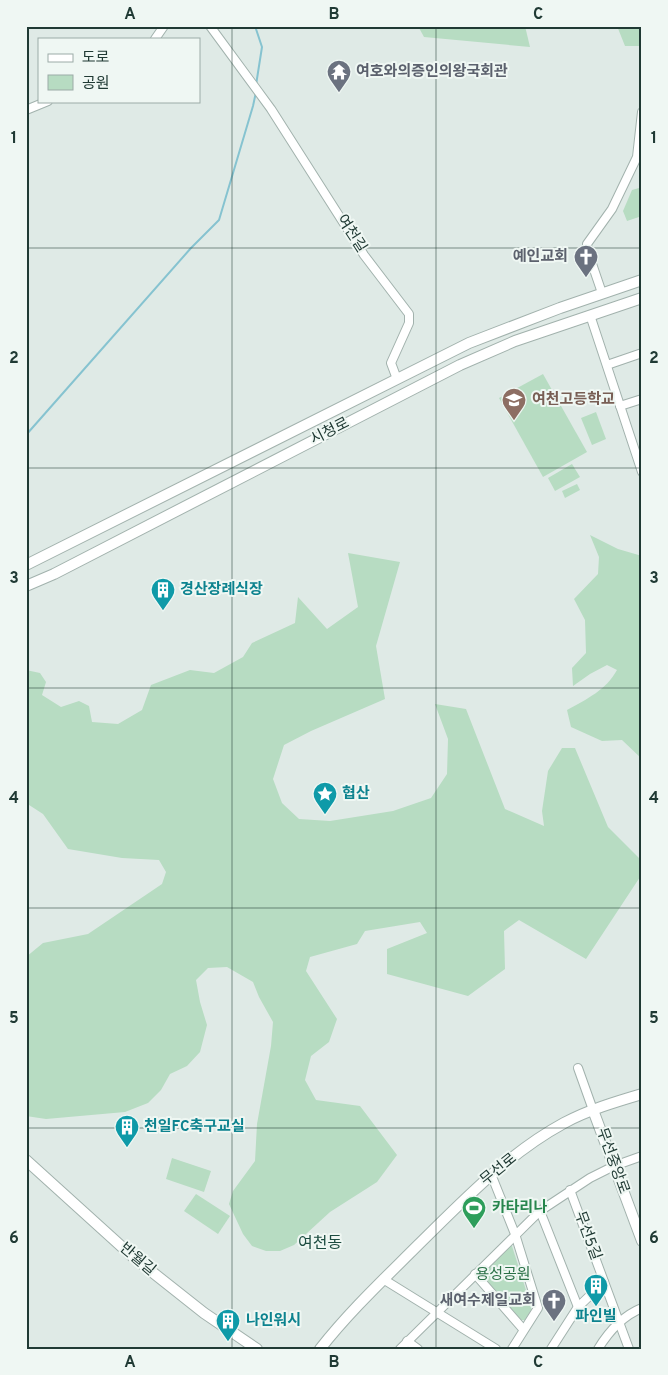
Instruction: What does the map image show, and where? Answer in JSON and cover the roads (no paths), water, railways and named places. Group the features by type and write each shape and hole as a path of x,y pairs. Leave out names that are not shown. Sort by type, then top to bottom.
{"street":[{"path":"156,38 164,26"},
{"name":"여천길","path":"210,26 259,92 364,255 409,314 409,323 391,363 397,379"},
{"path":"26,110 46,102"},
{"path":"602,293 587,244 612,209 637,156 642,112"},
{"name":"시청로","path":"26,565 469,343 527,320 642,280"},
{"name":"시청로","path":"26,586 54,574 487,352 642,298"},
{"path":"590,315 642,472"},
{"path":"607,365 642,353"},
{"path":"397,379 405,393"},
{"path":"620,406 642,399"},
{"path":"632,446 642,442"},
{"path":"578,1068 594,1110"},
{"name":"무선로","path":"320,1349 356,1306 491,1174 552,1130 594,1110 642,1094"},
{"name":"무선중앙로","path":"594,1110 642,1241"},
{"path":"400,1349 540,1211 570,1190 614,1166 642,1156"},
{"name":"반월길","path":"26,1160 132,1256 204,1313 257,1349"},
{"path":"491,1174 515,1234 538,1308 512,1349"},
{"name":"무선5길","path":"570,1190 629,1349"},
{"path":"540,1211 578,1307"},
{"path":"475,1274 523,1329"},
{"path":"383,1279 496,1349"},
{"path":"551,1349 578,1307 604,1282"},
{"path":"598,1349 603,1339 619,1321 642,1308"},
{"path":"407,1341 418,1349"}],"waterway":[{"path":"255,26 262,47 256,85"},
{"path":"26,435 191,248 219,220 256,92"}],"place":[{"name":"여호와의증인의왕국회관","path":"339,93"},
{"name":"예인교회","path":"586,278"},
{"name":"여천고등학교","path":"514,421"},
{"name":"경산장례식장","path":"163,611"},
{"name":"협산","path":"325,815"},
{"name":"천일FC축구교실","path":"127,1148"},
{"name":"카타리나","path":"474,1229"},
{"name":"파인빌","path":"596,1307"},
{"name":"새여수제일교회","path":"554,1322"},
{"name":"나인워시","path":"228,1342"}],"district":[{"name":"여천동","path":"320,1244"}],"park label":[{"name":"용성공원","path":"503,1275"}]}
